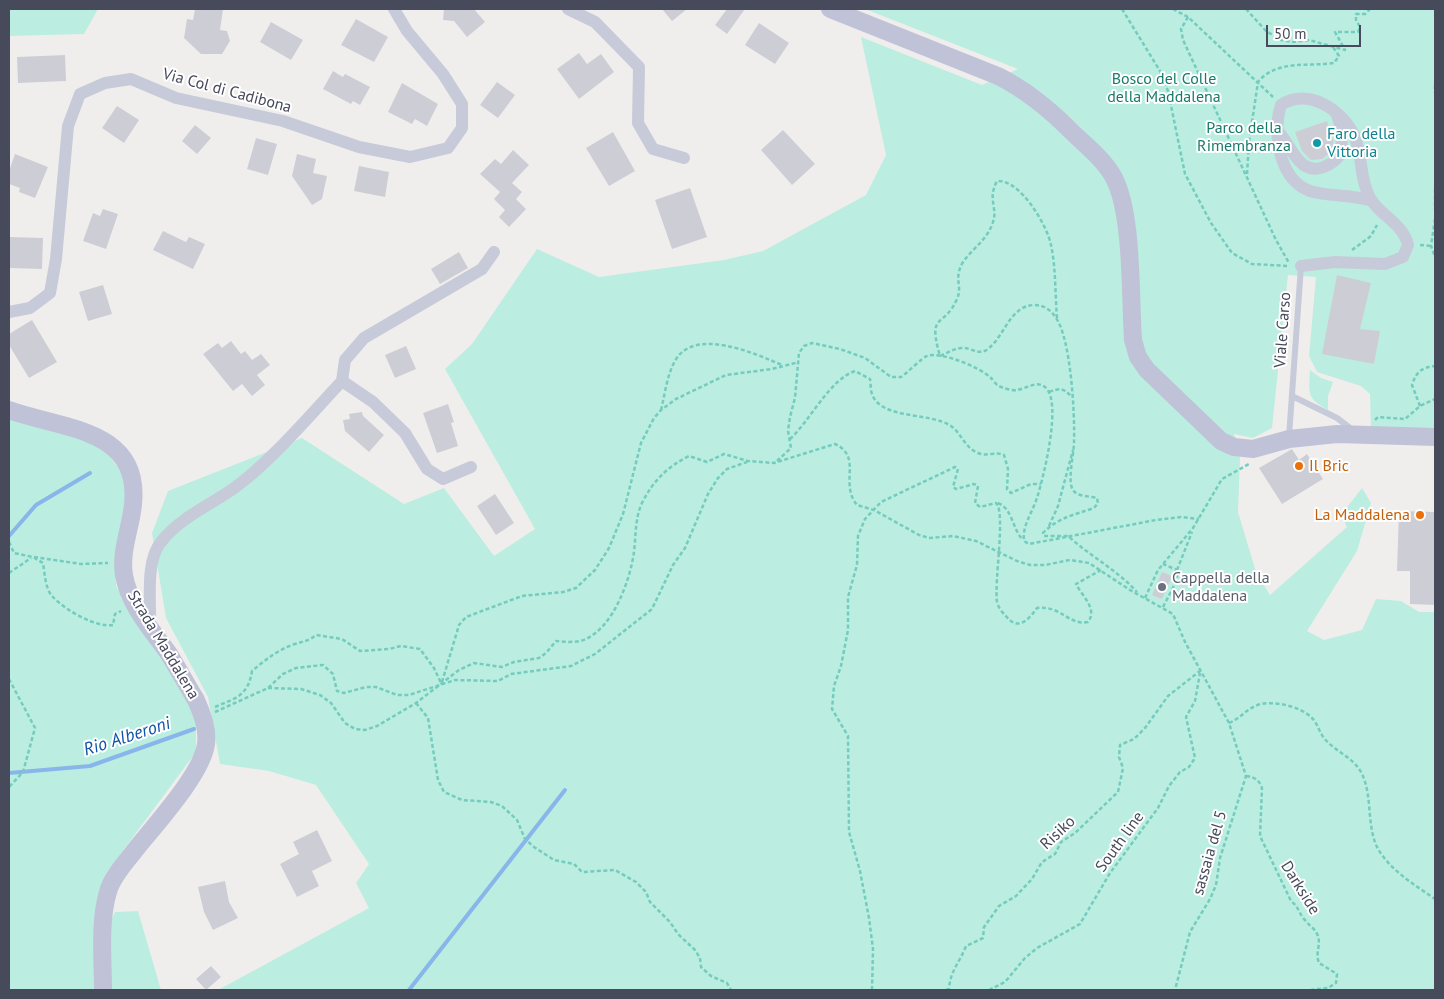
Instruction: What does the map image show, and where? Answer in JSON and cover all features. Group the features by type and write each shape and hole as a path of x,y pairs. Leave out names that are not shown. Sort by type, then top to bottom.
{"street":[{"name":"Via Col di Cadibona","path":"9,312 30,308 50,293 56,259 68,126 80,94 105,83 131,79 176,98 283,122 359,146 410,157 448,148 462,128 462,104 444,74 407,32 394,9"},
{"path":"568,9 595,22 638,67 638,122 652,149 684,158"},
{"path":"830,9 998,76 1022,88 1045,106 1102,160 1114,177 1120,192 1126,229 1133,340 1138,358 1147,370 1221,441 1234,447 1248,449 1289,439 1360,434 1435,438"},
{"path":"1296,266 1335,262 1385,264 1403,258 1408,249 1407,239 1398,226 1376,204 1363,181 1354,135 1337,114 1325,104 1310,99 1295,99 1282,105 1279,151 1282,160 1303,186 1309,190 1376,204"},
{"path":"1279,132 1301,165 1307,169 1323,167 1342,152 1341,127 1337,114"},
{"path":"150,627 150,569 160,542 189,518 236,487 259,468 342,381 345,360 364,338 482,269 494,252"},
{"path":"342,381 372,402 406,433 427,469 443,479 471,467"},
{"name":"Strada Maddalena","path":"9,410 32,419 86,432 110,444 126,458 135,483 133,505 122,562 127,585 136,605 196,700 206,711 206,745 203,756 185,788 123,866 108,891 103,927 103,990"}],"lane":[{"name":"Viale Carso","path":"1289,439 1296,266"},
{"path":"1292,396 1337,418 1360,434"}],"path":[{"path":"1122,9 1160,71 1168,92 1185,174 1211,223 1232,253 1252,264 1296,266"},
{"path":"1173,9 1188,17 1282,105"},
{"path":"1246,9 1266,31 1281,40 1293,42 1308,40 1344,50 1335,32 1358,32 1360,27 1356,20 1356,14 1365,14 1370,9"},
{"path":"1188,17 1181,29 1183,40 1282,254 1296,266"},
{"path":"1246,174 1258,82 1268,73 1284,67 1304,63 1334,63 1339,56 1333,47"},
{"path":"1435,85 1435,93"},
{"path":"940,356 934,337 936,323 957,298 956,278 963,263 988,234 994,220 991,198 997,181 1005,180 1018,189 1040,220 1051,242 1057,318 1062,332 1072,398 1074,462 1070,478 1073,491 1079,495 1097,498 1098,503 1094,508 1069,514 1043,533 1044,536 1068,536 1084,551 1125,579 1138,593"},
{"path":"1435,189 1435,210"},
{"path":"1345,253 1371,236 1377,226 1376,204"},
{"path":"1435,219 1431,239 1432,252 1435,257"},
{"path":"940,356 963,348 979,353 988,350 998,340 1005,325 1021,309 1034,305 1046,307 1057,318"},
{"path":"774,463 791,448 790,417 795,398 799,353 804,346 812,342 865,358 891,377 901,377 927,356 940,356 953,358 984,372 998,386 1014,391 1036,384 1044,386 1049,392 1051,428 1041,484 1023,530 1024,541"},
{"path":"661,410 675,360 684,351 697,346 732,346 783,366"},
{"path":"441,683 459,625 466,617 522,596 576,588 595,570 609,548 623,514 641,443 654,418 661,410 676,399 726,375 799,362"},
{"path":"1420,406 1412,385 1415,374 1425,367 1435,366"},
{"path":"790,439 802,429 831,390 849,373 855,371 870,378 872,394 887,410 938,419 952,427 968,447 977,452 986,455 1000,453 1004,455 1008,469 1007,489 1011,494 1031,484 1041,484"},
{"path":"1049,392 1059,388 1065,389 1072,398"},
{"path":"1378,417 1405,419 1420,406 1435,399"},
{"path":"206,711 268,688 301,689 320,695 331,703 344,723 355,729 365,730 377,726 416,703 441,683 474,663 502,667 521,660 539,658 556,641 586,639 605,622 628,582 636,524 641,504 658,477 672,464 689,456 707,462 724,454 748,461 774,463 823,446 835,444 842,448 850,463 849,491 857,505 874,510 920,535 929,538 963,538 1030,565 1089,562 1173,614 1200,672 1229,723 1246,776"},
{"path":"1049,527 1058,506 1074,446"},
{"path":"268,688 283,674 296,668 314,665 323,665 333,674 336,691 344,694 366,687 376,688 397,695 409,695 455,680 498,681 511,674 571,666 595,654 652,610 673,565 685,548 708,494 718,478 727,469 748,461"},
{"path":"1163,607 1177,580 1177,570 1198,519 1222,479 1252,463"},
{"path":"872,990 873,949 869,918 850,832 848,736 832,709 832,699 848,630 848,597 856,565 858,536 865,518 881,502 955,467 958,469 952,487 956,489 974,484 978,486 975,503 980,507 996,502 1005,506 1009,511 1018,535 1029,544 1156,520 1181,517 1198,519"},
{"path":"996,502 1000,508 1001,518 996,566 997,604 1011,622 1019,625 1024,623 1037,608 1048,607 1078,623 1088,622 1092,617 1090,608 1076,584 1101,570"},
{"path":"1145,598 1158,570 1194,528"},
{"path":"9,542 14,553 33,557 81,564 122,562"},
{"path":"9,573 33,557"},
{"path":"33,557 43,563 47,587 52,597 79,616 103,627 113,625 115,614 136,605"},
{"path":"1163,564 1177,570"},
{"path":"206,711 244,694 252,671 268,657 296,643 308,642 316,635 342,639 360,651 402,646 420,649 434,668 441,683"},
{"name":"Risiko","path":"946,990 949,989 950,974 961,959 966,946 983,938 984,927 990,920 993,912 1016,896 1032,878 1042,862 1055,854 1061,842 1076,833 1118,792 1122,768 1119,757 1120,745 1134,739 1145,728 1168,696 1200,672"},
{"name":"South line","path":"989,990 1005,982 1036,948 1080,924 1110,873 1158,808 1169,786 1180,772 1189,767 1195,758 1186,717 1195,701 1200,672"},
{"path":"9,678 35,728 22,772 9,787"},
{"path":"416,703 428,718 438,780 444,792 462,800 492,802 502,806 517,820 525,839 554,860 574,864 582,872 615,870 636,882 646,892 650,902 695,950 700,958 701,967 710,976 727,983 731,990"},
{"path":"1229,723 1254,706 1264,704 1301,710 1311,716 1322,737 1352,760 1363,775 1372,836 1379,850 1390,864 1435,899"},
{"name":"sassaia del 5","path":"1175,990 1190,932 1210,900 1216,885 1220,858 1246,776"},
{"name":"Darkside","path":"1246,776 1260,782 1262,788 1260,836 1267,854 1291,901 1298,906 1303,919 1313,927 1318,936 1316,951 1319,964 1337,974 1336,983 1328,988 1310,990"}],"green space":[{"path":"9,9 98,9 84,34 9,36"},
{"path":"865,9 1435,9 1435,430 1371,429 1370,394 1361,386 1317,372 1309,356 1316,277 1288,275 1272,428 1253,438 1234,434 1240,458 1238,512 1256,572 1270,595 1347,527 1341,515 1362,488 1371,503 1357,551 1307,631 1324,640 1362,630 1376,599 1401,601 1419,612 1435,612 1435,990 218,990 369,908 356,883 369,864 316,785 269,771 220,764 208,697 166,618 152,533 168,491 302,438 404,504 444,488 494,556 535,529 445,369 472,344 537,249 599,277 724,260 763,251 866,195 886,155 861,37 982,85 1018,69"},
{"path":"1310,370 1321,378 1333,382 1328,396 1328,410 1316,402 1310,394"},
{"path":"9,418 57,431 103,447 125,477 128,503 119,548 116,586 196,712 196,752 107,872 102,886 96,915 98,990 9,990"},
{"path":"138,911 161,990 109,990 108,927 115,912"}],"building":[{"path":"195,9 223,9 220,30 227,31 230,41 222,54 201,54 184,38 187,19 193,20"},
{"path":"444,9 474,9 485,22 467,37 454,21 443,20"},
{"path":"662,9 687,9 672,21"},
{"path":"727,9 745,9 727,34 715,25"},
{"path":"356,19 388,37 374,62 341,45"},
{"path":"271,22 303,40 291,60 260,42"},
{"path":"759,23 789,43 775,64 745,45"},
{"path":"579,53 587,64 601,54 614,72 579,99 557,69"},
{"path":"65,55 66,81 18,83 17,57"},
{"path":"333,71 343,77 345,74 370,87 360,105 353,101 351,104 323,89"},
{"path":"497,82 515,95 498,118 480,105"},
{"path":"402,83 438,104 427,126 415,119 412,124 388,112"},
{"path":"117,106 139,120 124,143 102,128"},
{"name":"Faro della Vittoria","path":"1327,121 1334,150 1322,159 1311,160 1302,151 1295,132"},
{"path":"195,125 211,138 197,154 182,141"},
{"path":"783,130 815,164 792,185 761,150"},
{"path":"613,132 635,171 609,186 586,148"},
{"path":"256,138 277,144 268,175 247,169"},
{"path":"513,150 529,165 512,183 522,192 516,199 526,209 509,227 499,217 505,210 494,199 500,192 480,174 495,159 501,164"},
{"path":"15,154 48,167 35,198 19,192 20,188 9,184 9,171"},
{"path":"297,154 316,159 313,173 327,176 322,199 312,205 292,176"},
{"path":"359,166 389,172 385,197 354,191"},
{"path":"690,188 707,237 672,249 655,200"},
{"path":"103,209 118,214 106,249 83,241 93,213 100,216"},
{"path":"163,231 186,242 189,237 205,244 193,269 153,250"},
{"path":"9,237 43,238 42,269 9,268"},
{"path":"459,252 468,268 440,284 431,269"},
{"path":"1337,275 1371,283 1360,329 1380,331 1374,364 1322,354"},
{"path":"103,285 112,314 88,321 79,292"},
{"path":"32,320 57,362 29,378 9,345 9,334"},
{"path":"231,341 241,354 245,351 252,360 261,354 270,365 257,375 265,385 252,396 242,384 233,391 203,354 218,343 222,348"},
{"path":"406,346 416,369 395,378 385,355"},
{"path":"448,404 454,422 451,423 458,446 437,453 423,413"},
{"path":"362,412 363,416 384,435 369,452 345,431 343,420 350,419 349,414"},
{"path":"1292,449 1299,460 1307,454 1323,479 1282,504 1259,468"},
{"path":"495,494 514,523 496,535 477,506"},
{"path":"1399,511 1435,512 1435,605 1410,604 1410,571 1397,571"},
{"name":"Cappella della Maddalena","path":"1162,572 1172,576 1162,599 1152,595"},
{"path":"317,830 332,861 312,871 319,886 297,897 280,864 299,854 293,842"},
{"path":"225,881 229,902 238,918 213,930 204,912 198,887"},
{"path":"211,966 221,977 206,990 196,979"}],"waterway":[{"path":"9,536 36,505 90,473"},
{"name":"Rio Alberoni","path":"9,773 90,766 194,729"},
{"path":"409,990 565,790"}],"place":[{"name":"Faro della Vittoria","path":"1317,143"},
{"name":"Il Bric","path":"1299,466"},
{"name":"La Maddalena","path":"1420,515"},
{"name":"Cappella della Maddalena","path":"1162,587"}],"park label":[{"name":"Bosco del Colle della Maddalena","path":"1164,88"},
{"name":"Parco della Rimembranza","path":"1244,137"}]}
